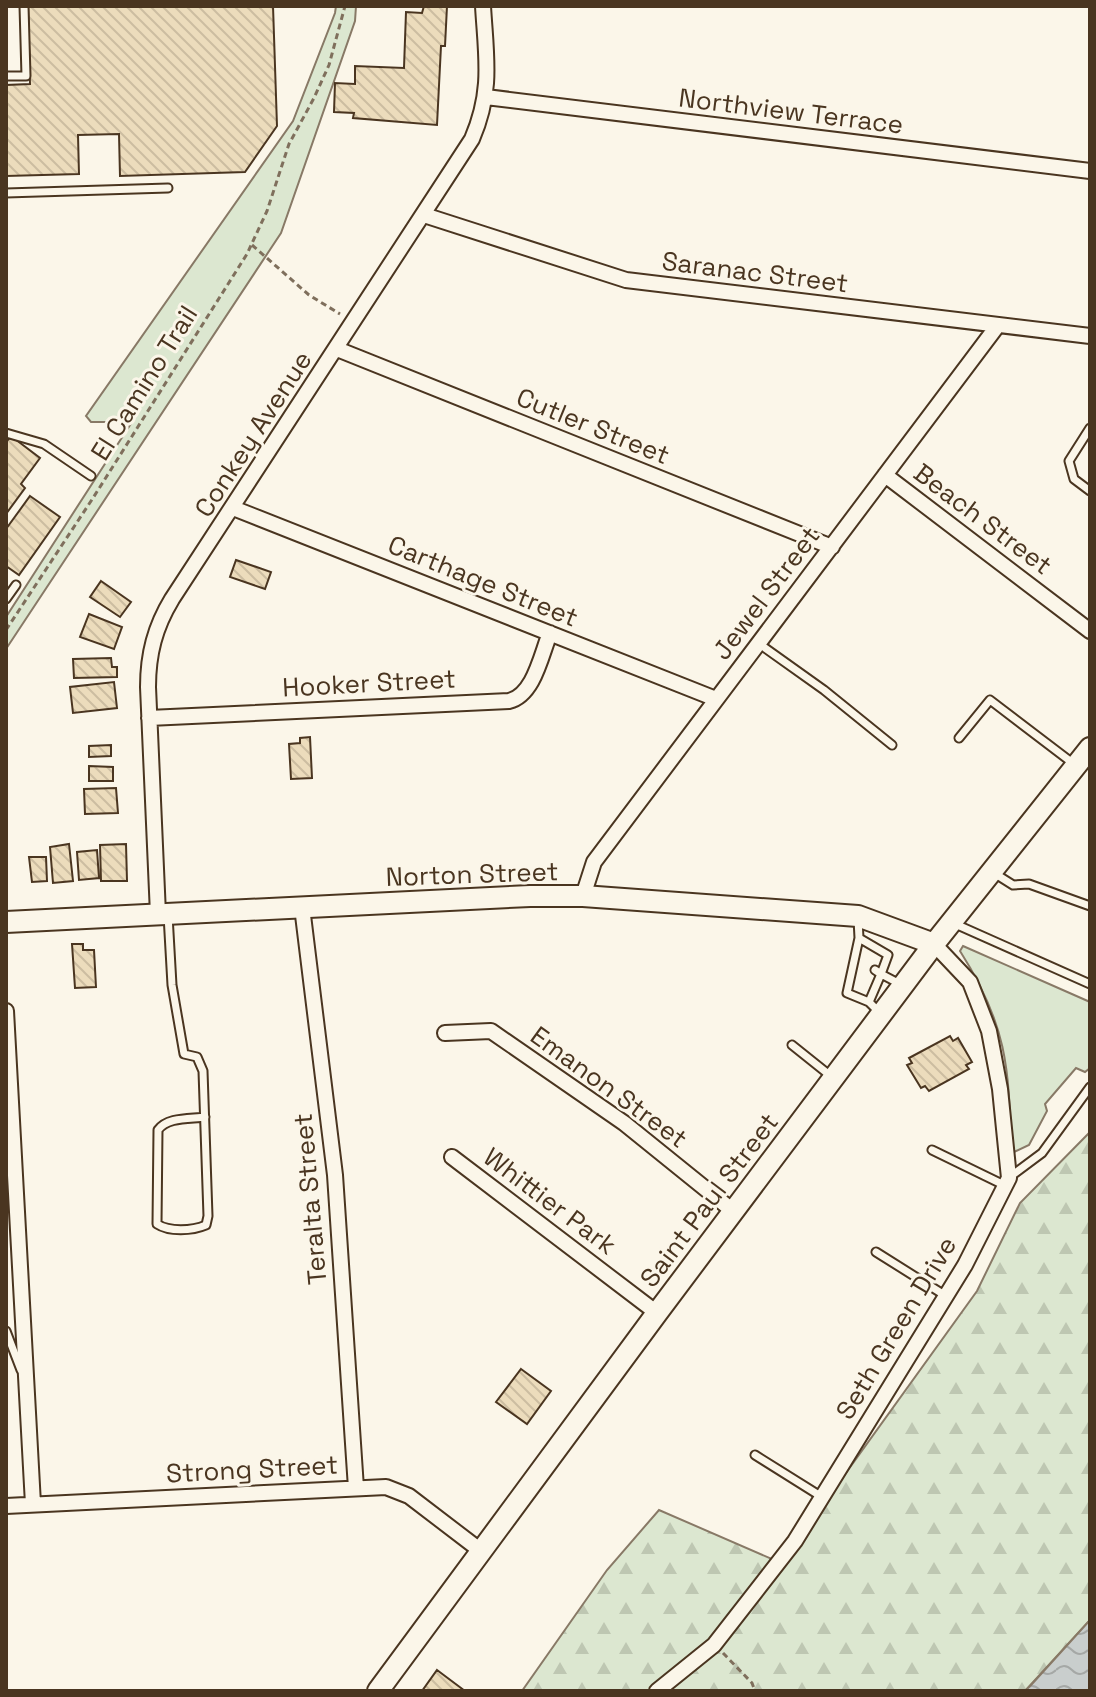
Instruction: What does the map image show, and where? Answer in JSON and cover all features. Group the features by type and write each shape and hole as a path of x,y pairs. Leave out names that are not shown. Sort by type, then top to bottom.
{"main road":[{"name":"Saint Paul Street","path":"378,1691 833,1078 873,1001 903,986 1090,748"},
{"name":"Norton Street","path":"6,922 583,896 858,916 934,944"}],"street":[{"name":"Conkey Avenue","path":"163,913 149,718 148,671 155,633 172,599 472,139 486,97 483,6"},
{"name":"Northview Terrace","path":"486,97 1090,171"},
{"name":"Saranac Street","path":"424,215 626,280 1090,336"},
{"name":"Jewel Street","path":"583,896 594,862 998,325"},
{"name":"Cutler Street","path":"337,349 832,547"},
{"name":"Beach Street","path":"885,475 1090,631"},
{"name":"Carthage Street","path":"233,508 716,699"},
{"name":"Hooker Street","path":"149,718 509,701 521,696 529,686 550,633"},
{"name":"Teralta Street","path":"302,907 335,1175 356,1488"},
{"path":"934,944 970,982 989,1031 1000,1089 1007,1182"},
{"path":"6,1011 33,1504"},
{"name":"Emanon Street","path":"445,1033 491,1031 624,1123 733,1211"},
{"name":"Whittier Park","path":"452,1157 657,1313"},
{"name":"Seth Green Drive","path":"657,1691 714,1645 795,1541 965,1265 1007,1182"},
{"name":"Strong Street","path":"6,1506 386,1487 401,1491 481,1551"}],"lane":[{"path":"6,76 26,76 24,6"},
{"path":"6,193 168,188"},
{"path":"1090,428 1069,461 1074,479 1090,491"},
{"path":"6,433 44,444 91,476"},
{"path":"6,599 16,585"},
{"path":"758,643 824,690 892,745"},
{"path":"959,738 990,700 1076,766"},
{"path":"992,872 1013,885 1029,884 1090,906"},
{"path":"163,913 184,1054 197,1057 203,1071 205,1117 208,1216 206,1225 200,1228 165,1230 157,1224 158,1130 160,1125 170,1121 205,1117"},
{"path":"858,916 858,957 847,993 873,1001 874,983 888,955 859,938"},
{"path":"952,923 1090,984"},
{"path":"878,972 903,986"},
{"path":"792,1045 833,1078"},
{"path":"932,1150 1007,1182 1042,1153 1090,1087"},
{"path":"876,1252 946,1296"},
{"path":"6,1331 27,1385"},
{"path":"755,1455 822,1497"}],"path":[{"name":"El Camino Trail","path":"6,630 252,245 289,144 322,82 345,6"},
{"path":"252,245 309,295 355,321"},
{"path":"714,1645 752,1683 755,1691"}],"green space":[{"path":"336,6 356,6 355,21 281,233 6,649 6,617 132,422 91,422 86,416 293,121"},
{"path":"963,946 1090,1002 1090,1068 1085,1072 1076,1068 1045,1104 1047,1111 1029,1145 1014,1152 1011,1150 1009,1094 1002,1047 988,1002 960,951"},
{"path":"1090,1132 1090,1620 1025,1691 522,1691 607,1570 659,1510 781,1563 977,1291 1020,1203"}],"water":[{"path":"1090,1620 1090,1691 1025,1691 1032,1684"}],"building":[{"path":"28,6 273,6 277,126 245,172 120,176 119,134 78,135 79,174 6,176 6,85 30,84"},
{"path":"424,6 447,6 445,46 441,46 437,125 353,118 354,113 334,112 335,83 355,84 355,66 404,68 406,12 422,13"},
{"path":"11,436 40,458 21,484 25,488 6,514 6,442"},
{"path":"30,496 60,517 19,575 6,566 6,529"},
{"path":"236,560 271,572 265,589 230,577"},
{"path":"101,581 131,602 120,617 90,597"},
{"path":"89,614 122,627 114,649 80,637"},
{"path":"111,658 112,667 117,667 117,677 74,678 73,659"},
{"path":"114,682 117,708 73,713 70,687"},
{"path":"310,737 312,778 291,779 289,744 300,743 300,738"},
{"path":"111,745 111,756 89,757 89,746"},
{"path":"89,766 113,767 113,781 89,781"},
{"path":"116,788 118,813 85,814 84,789"},
{"path":"69,844 73,881 53,883 50,847"},
{"path":"126,844 127,881 101,881 100,845"},
{"path":"97,850 99,878 79,880 77,852"},
{"path":"29,857 46,857 47,881 32,882"},
{"path":"72,944 83,944 83,950 94,950 96,987 75,988"},
{"path":"950,1036 953,1041 958,1038 972,1062 966,1065 969,1069 929,1091 925,1086 921,1088 907,1065 912,1063 909,1058"},
{"path":"521,1369 551,1391 527,1424 496,1402"},
{"path":"437,1670 465,1691 422,1691"}]}
